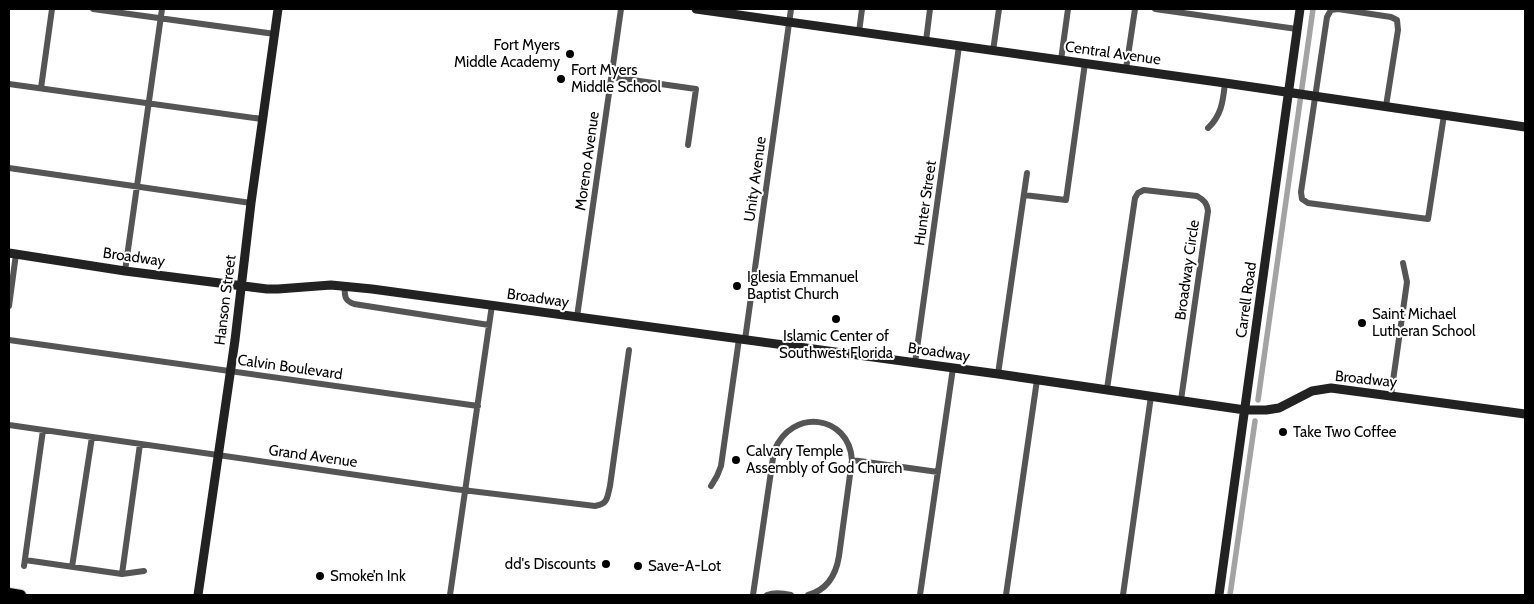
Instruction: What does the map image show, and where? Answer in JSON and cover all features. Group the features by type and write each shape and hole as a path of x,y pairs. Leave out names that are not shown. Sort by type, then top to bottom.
{"main road":[{"path":"9,593 21,595"}],"street":[{"path":"41,88 52,9"},
{"path":"93,9 275,34"},
{"path":"125,270 162,9"},
{"name":"Hanson Street","path":"198,595 230,371 250,203 278,9"},
{"name":"Moreno Avenue","path":"577,317 621,9"},
{"name":"Central Avenue","path":"696,9 1525,127"},
{"name":"Unity Avenue","path":"711,486 721,466 742,340 791,9"},
{"path":"859,32 862,9"},
{"path":"926,41 930,9"},
{"path":"993,50 999,9"},
{"path":"1061,60 1068,9"},
{"path":"1126,69 1135,9"},
{"path":"1155,9 1297,28"},
{"name":"Carrell Road","path":"1218,595 1291,93 1300,9"},
{"path":"1386,106 1398,30 1397,20 1391,17 1338,9 1331,10 1327,17 1312,96 1300,196 1302,199 1308,203 1428,219 1444,115"},
{"name":"Hunter Street","path":"915,363 959,46"},
{"path":"1024,195 1066,200 1085,63"},
{"path":"611,78 696,89 688,145"},
{"path":"1208,128 1220,113 1226,83"},
{"path":"9,84 262,118"},
{"path":"9,168 250,203"},
{"path":"998,374 1027,173"},
{"name":"Broadway Circle","path":"1108,389 1135,198 1138,193 1144,190 1197,196 1203,199 1208,211 1181,400"},
{"path":"9,306 12,254"},
{"name":"Broadway","path":"12,254 278,289 345,286 1108,389 1245,410 1278,408 1312,391 1331,388 1525,414"},
{"path":"1391,395 1407,282 1403,263"},
{"path":"345,286 345,298 348,302 354,304 489,325"},
{"path":"450,595 492,305"},
{"name":"Calvin Boulevard","path":"9,340 478,406"},
{"name":"Grand Avenue","path":"9,425 466,491 595,506 602,505 607,501 629,350"},
{"path":"920,595 953,368"},
{"path":"1006,595 1037,380"},
{"path":"1123,595 1151,396"},
{"path":"753,595 772,457 780,439 790,429 814,422 826,424 837,430 844,438 850,450 852,460 840,556 836,570 831,580 823,588 808,595"},
{"path":"43,430 24,563 72,566 122,574 144,572"},
{"path":"72,566 92,437"},
{"path":"122,574 140,444"},
{"path":"852,460 938,472"},
{"path":"767,595 780,593 791,595"}],"waterway":[{"path":"1258,400 1313,9"},
{"path":"1230,595 1255,421"}],"place":[{"name":"Fort Myers Middle Academy","path":"570,54"},
{"name":"Fort Myers Middle School","path":"561,79"},
{"name":"Iglesia Emmanuel Baptist Church","path":"737,286"},
{"name":"Islamic Center of Southwest Florida","path":"836,319"},
{"name":"Saint Michael Lutheran School","path":"1362,323"},
{"name":"Take Two Coffee","path":"1283,432"},
{"name":"Calvary Temple Assembly of God Church","path":"736,460"},
{"name":"dd's Discounts","path":"606,564"},
{"name":"Save-A-Lot","path":"638,566"},
{"name":"Smoke’n Ink","path":"320,576"}]}
